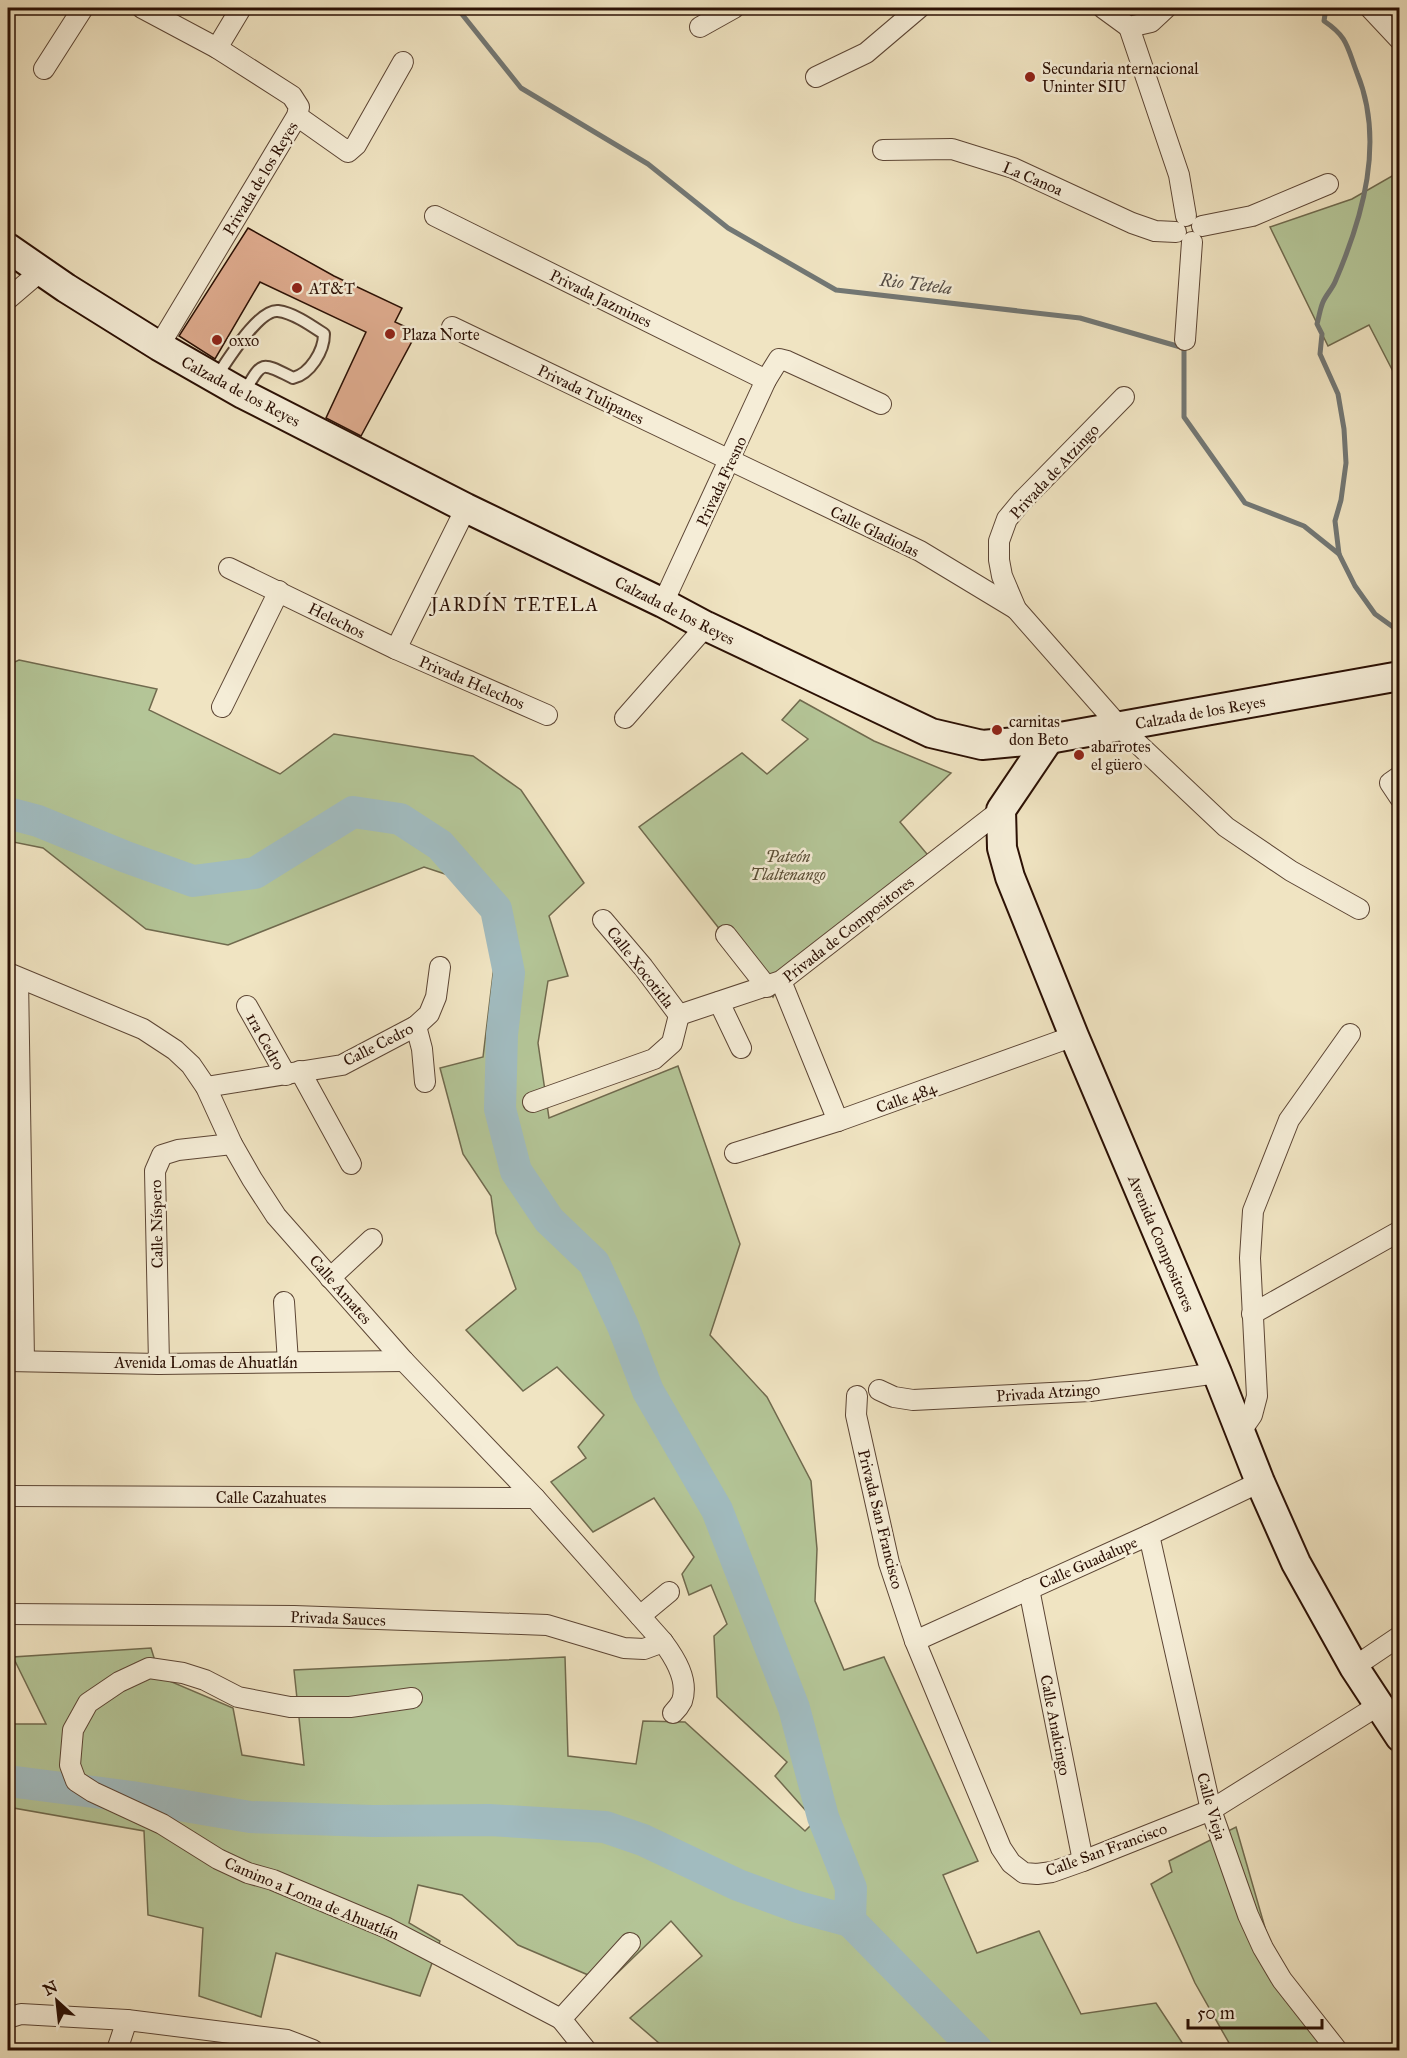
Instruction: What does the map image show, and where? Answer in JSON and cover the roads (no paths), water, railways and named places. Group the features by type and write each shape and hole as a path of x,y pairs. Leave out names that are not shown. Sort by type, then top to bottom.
{"street":[{"path":"44,69 83,8"},
{"name":"Privada de los Reyes","path":"142,8 217,48 292,96 299,107 297,116 159,346"},
{"path":"217,48 241,8"},
{"path":"700,27 734,8"},
{"path":"816,77 866,53 919,8"},
{"path":"1103,8 1129,27 1179,175 1189,229 1185,340"},
{"path":"1129,27 1151,22 1166,8"},
{"path":"1370,8 1400,40"},
{"path":"297,116 348,152 356,145 403,62"},
{"name":"La Canoa","path":"883,150 952,149 1013,168 1132,223 1155,231 1189,229 1252,216 1328,184"},
{"name":"Privada Jazmines","path":"435,216 766,380"},
{"name":"Calzada de los Reyes","path":"8,248 66,288 159,346 243,394 466,508 931,733 982,745 1049,739 1123,730 1400,676"},
{"path":"8,299 42,270"},
{"name":"Privada Tulipanes","path":"452,327 730,462"},
{"name":"Privada Fresno","path":"663,603 766,380 779,359 881,404"},
{"name":"Privada de Atzingo","path":"1124,397 1007,519 999,541 999,560 1002,576 1016,609 1123,730 1226,827 1291,871 1359,909"},
{"name":"Calle Gladiolas","path":"730,462 920,551 1016,609"},
{"path":"396,649 466,508"},
{"name":"Helechos","path":"229,568 396,649"},
{"path":"222,707 279,591"},
{"path":"625,718 706,626"},
{"name":"Privada Helechos","path":"396,649 547,715"},
{"path":"1001,810 1049,739"},
{"path":"982,745 1006,757 1016,771 1018,785"},
{"path":"1400,776 1390,783 1400,798"},
{"name":"Privada de Compositores","path":"679,1015 774,984 1001,810"},
{"name":"Avenida Compositores","path":"1001,810 1002,848 1010,877 1074,1036 1218,1373 1260,1482 1296,1563 1354,1667 1400,1737"},
{"name":"Calle Xocotitla","path":"603,920 643,967 679,1015"},
{"path":"726,935 774,984 838,1121"},
{"name":"Calle Cedro","path":"206,1087 342,1065 416,1026 429,1014 436,997 440,967"},
{"path":"13,975 16,1361"},
{"name":"Calle Amates","path":"13,975 144,1029 175,1050 191,1065 206,1087 232,1144 276,1216 404,1361 535,1498 675,1657 682,1678 682,1701 673,1713"},
{"path":"719,1002 741,1048"},
{"name":"1ra Cedro","path":"247,1006 351,1164"},
{"path":"533,1102 654,1059 672,1043 679,1015"},
{"path":"416,1026 422,1049 425,1082"},
{"path":"1241,1431 1252,1414 1257,1396 1250,1258 1253,1211 1289,1120 1350,1034"},
{"name":"Calle 484","path":"735,1153 838,1121 1074,1036"},
{"name":"Calle Níspero","path":"159,1364 155,1171 162,1155 178,1150 232,1144"},
{"path":"1252,1314 1400,1231"},
{"path":"330,1278 372,1239"},
{"path":"284,1302 288,1362"},
{"name":"Avenida Lomas de Ahuatlán","path":"16,1361 159,1364 404,1361"},
{"name":"Privada Atzingo","path":"879,1390 894,1397 913,1400 1020,1395 1090,1391 1218,1373"},
{"name":"Privada San Francisco","path":"857,1396 856,1415 889,1563 915,1641"},
{"name":"Calle Guadalupe","path":"915,1641 1260,1482"},
{"name":"Calle Cazahuates","path":"8,1496 535,1498"},
{"name":"Calle Vieja","path":"1149,1535 1210,1809 1248,1915 1263,1948 1282,1980 1337,2050"},
{"name":"Calle Analcingo","path":"1029,1589 1083,1861"},
{"path":"640,1616 669,1592"},
{"name":"Privada Sauces","path":"8,1614 294,1616 547,1625 624,1648 644,1649 663,1642"},
{"path":"1354,1667 1400,1636"},
{"name":"Calle San Francisco","path":"915,1641 1001,1848 1011,1863 1024,1873 1052,1872 1210,1809 1379,1706"},
{"name":"Camino a Loma de Ahuatlán","path":"412,1698 350,1707 290,1707 238,1697 194,1676 149,1668 119,1682 88,1703 73,1730 70,1765 76,1781 93,1792 162,1824 218,1859 387,1928 561,2019 586,2050"},
{"path":"561,2019 630,1943"},
{"path":"8,2018 21,2014 127,2020 287,2040 313,2050"},
{"path":"117,2050 127,2020"}],"lane":[{"path":"215,378 253,326 271,313 277,311 290,315 324,334 324,343 318,354 300,376 293,378 271,366 265,366 258,369 243,394"}],"waterway":[{"name":"Rio Tetela","path":"457,8 521,88 648,164 728,228 836,290 1080,318 1184,348 1184,417 1245,503 1304,526 1339,554"},
{"path":"1326,8 1324,21 1338,32 1348,49 1365,99 1370,152 1362,205 1354,231 1334,285 1323,302 1317,324 1322,334 1320,354 1338,394 1344,429 1346,463 1341,500 1335,521 1339,554 1355,586 1375,614 1400,632"},
{"path":"8,813 38,821 126,857 193,881 255,873 353,812 400,819 440,845 496,909 509,973 502,1035 500,1109 516,1171 549,1220 594,1263 623,1326 648,1391 717,1510 794,1708 823,1817 851,1888 850,1921 798,1907 738,1885 643,1840 605,1827 489,1820 373,1821 250,1817 132,1797 8,1781"},
{"path":"850,1921 977,2050"}],"place":[{"name":"Secundaria nternacional Uninter SIU","path":"1030,77"},
{"name":"AT&T","path":"297,288"},
{"name":"Plaza Norte","path":"390,334"},
{"name":"oxxo","path":"217,340"},
{"name":"carnitas don Beto","path":"997,730"},
{"name":"abarrotes el güero","path":"1079,755"}],"district":[{"name":"JARDÍN TETELA","path":"515,605"}],"park label":[{"name":"Pateón Tlaltenango","path":"788,865"}]}
